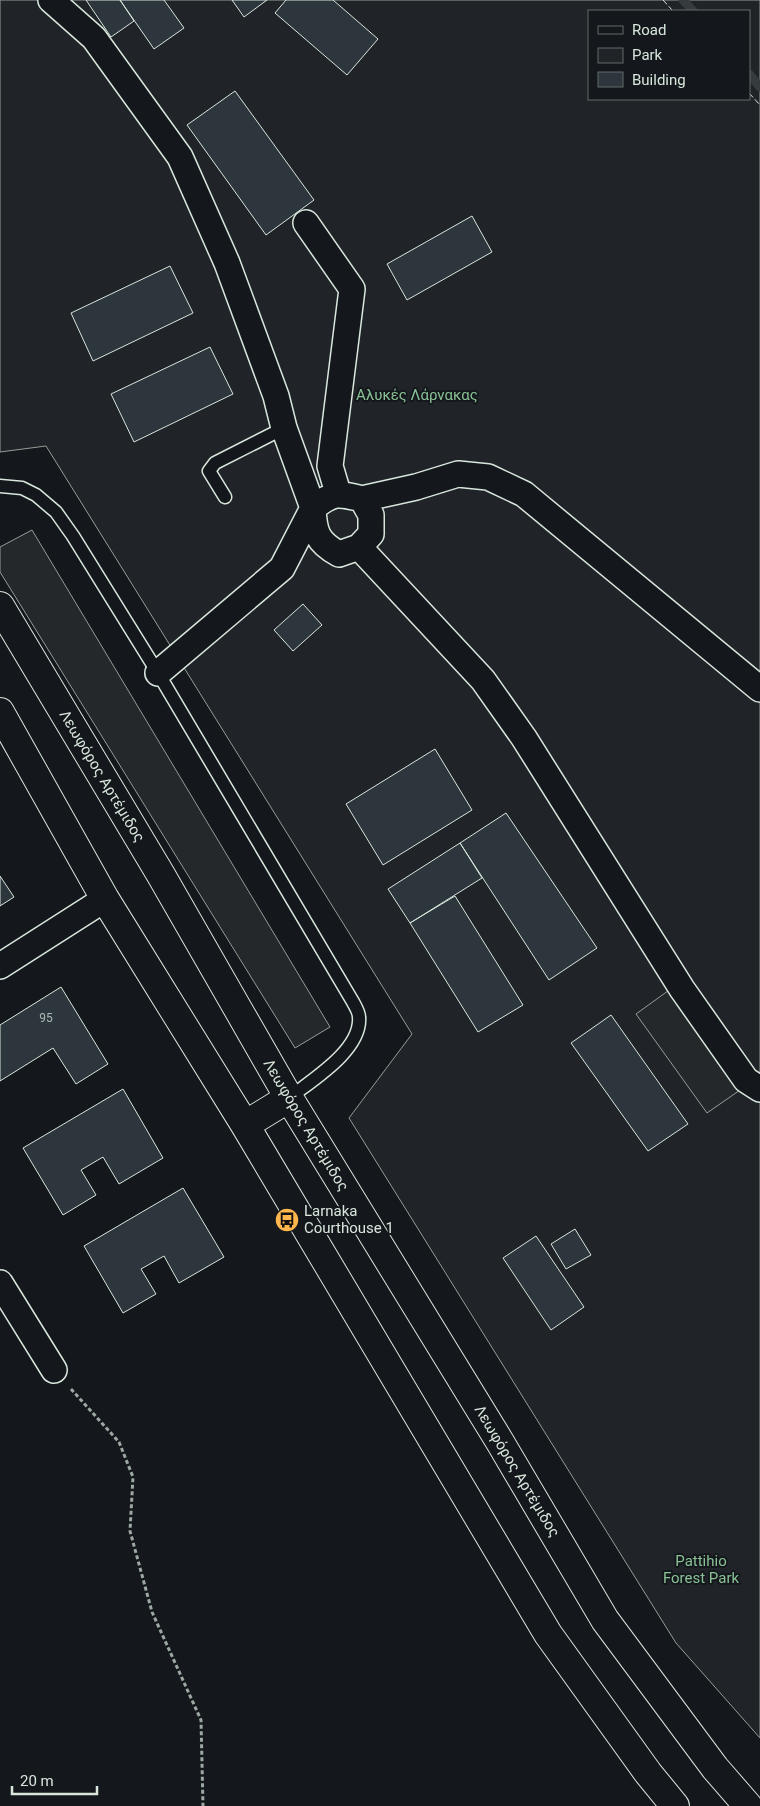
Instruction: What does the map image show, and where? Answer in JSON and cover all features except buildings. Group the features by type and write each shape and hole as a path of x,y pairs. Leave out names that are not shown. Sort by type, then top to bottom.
{"main road":[{"name":"Λεωφόρος Αρτέμιδος","path":"0,606 161,875 289,1098 500,1442 605,1620 715,1768 748,1806"},
{"path":"0,712 105,899 244,1125 548,1634 648,1773 675,1806"},
{"path":"244,1125 289,1098"}],"street":[{"path":"51,0 94,38 180,157 227,263 276,396 284,428 313,508 314,529 324,546 339,554 359,546 371,534 370,515 350,496 330,466 352,289 306,223"},
{"path":"158,673 282,568 313,508 325,498 416,487 458,474 488,477 524,494 760,689"},
{"path":"359,546 483,680 524,738 682,989 746,1080 760,1089"},
{"path":"0,966 105,899"},
{"path":"0,1283 54,1370"}],"lane":[{"path":"225,498 209,470 215,463 284,428"},
{"path":"0,486 22,488 56,512 158,673 353,1002 359,1017 354,1038 341,1057 289,1098"}],"path":[{"path":"54,1370 119,1442 133,1477 130,1531 152,1612 201,1720 203,1806"}],"green space":[{"name":"Αλυκές Λάρνακας","path":"0,0 760,0 760,1738 676,1643 349,1118 412,1034 46,446 0,452"}],"shaded area":[{"path":"32,530 330,1027 295,1048 0,572 0,547"},
{"path":"672,988 743,1088 707,1113 636,1014"}],"waterway":[{"path":"683,0 692,10"},
{"path":"750,75 760,87"}],"fence":[{"path":"663,0 672,10"},
{"path":"750,94 760,105"}],"place":[{"name":"Larnaka Courthouse 1","path":"287,1220"}],"park label":[{"name":"Pattihio Forest Park","path":"701,1570"}]}
